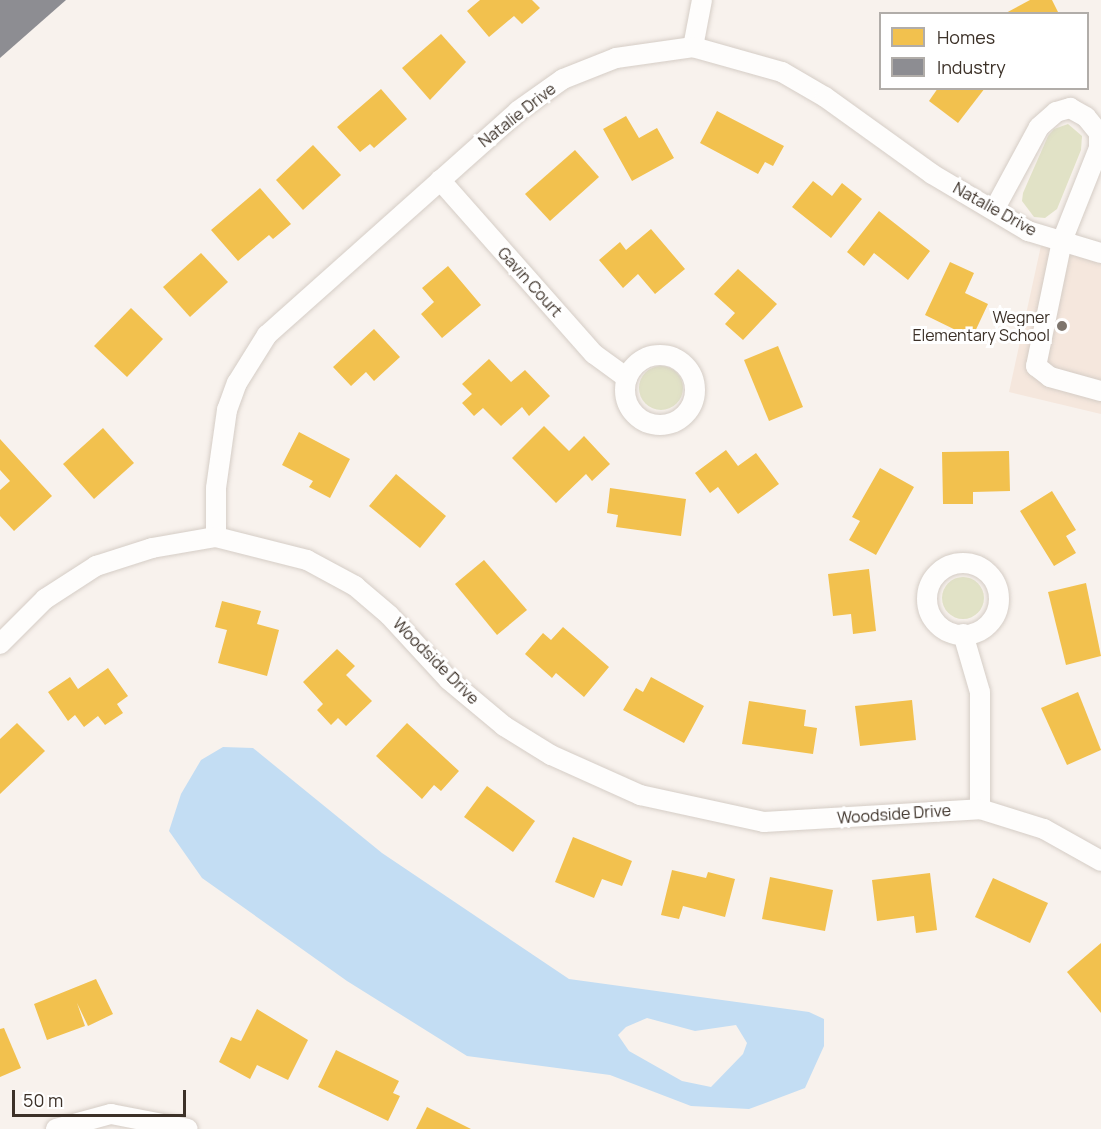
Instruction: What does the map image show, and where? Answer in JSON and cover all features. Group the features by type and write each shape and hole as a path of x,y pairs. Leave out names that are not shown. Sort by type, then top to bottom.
{"street":[{"path":"693,47 702,0"},
{"name":"Natalie Drive","path":"216,537 216,488 227,410 251,357 288,313 518,111 563,79 616,58 693,47 747,60 800,81 932,174 1028,231 1101,253"},
{"path":"994,210 1039,127 1056,112 1070,108 1086,117 1099,134 1099,148 1062,241 1036,366 1050,377 1101,391"},
{"name":"Gavin Court","path":"440,180 594,354 627,378"},
{"name":"Woodside Drive","path":"0,644 45,599 96,566 152,548 216,537 306,560 355,586 389,615 449,680 504,726 551,756 640,795 764,822 980,809 1044,829 1101,861"},
{"path":"963,634 980,692 980,809"},
{"path":"56,1129 111,1113 188,1129"}],"shaded area":[{"name":"Wegner Elementary School","path":"1042,241 1101,260 1101,414 1009,392"}],"green space":[{"path":"1068,124 1082,136 1081,150 1057,209 1045,218 1034,217 1022,201 1023,193 1048,136 1054,129"},
{"path":"661,366 676,373 683,388 676,403 661,410 646,403 639,388 646,373"},
{"path":"963,577 971,578 978,583 983,590 983,606 978,613 971,618 963,619 955,618 948,613 943,606 942,598 943,590 948,583 955,578"}],"water":[{"path":"223,747 253,748 382,853 569,979 809,1012 824,1019 824,1046 805,1088 749,1109 691,1106 610,1075 467,1056 347,981 202,878 169,831 181,794 201,760","holes":["647,1018 695,1031 736,1025 747,1043 743,1054 711,1087 682,1081 629,1051 618,1035 626,1027"]}],"building: Homes":[{"path":"480,0 532,0 540,8 522,24 514,16 489,37 467,11"},
{"path":"1030,0 1052,0 1058,12 1008,12"},
{"path":"441,34 466,62 430,100 402,68"},
{"path":"381,89 407,119 374,148 370,144 360,152 337,127"},
{"path":"937,90 983,90 958,123 929,101"},
{"path":"717,111 784,146 773,166 765,162 758,174 700,143"},
{"path":"626,116 639,138 657,128 674,158 632,181 603,129"},
{"path":"313,145 341,175 303,210 276,180"},
{"path":"575,150 599,177 550,221 525,194"},
{"path":"813,181 832,196 842,183 862,199 831,238 792,207"},
{"path":"260,188 291,224 273,239 269,235 238,261 211,230"},
{"path":"879,211 930,251 908,280 874,253 864,266 847,252"},
{"path":"651,229 685,269 655,294 638,274 623,288 599,260 620,242 626,250"},
{"path":"201,253 228,282 190,317 163,287"},
{"path":"950,262 974,273 965,293 988,304 972,338 925,315"},
{"path":"448,266 481,305 442,338 421,314 434,302 422,288"},
{"path":"738,269 777,304 743,340 725,324 735,313 714,294"},
{"path":"131,308 163,339 127,377 94,346"},
{"path":"374,329 400,357 374,381 366,372 351,386 333,367"},
{"path":"778,346 803,407 769,421 744,360"},
{"path":"489,359 511,382 525,370 550,396 529,416 522,407 501,426 483,408 474,416 462,403 472,394 462,384"},
{"path":"544,426 569,451 584,436 610,464 592,481 586,474 556,503 512,458"},
{"path":"103,428 134,463 94,499 63,464"},
{"path":"299,432 350,459 330,498 309,487 313,481 282,465"},
{"path":"0,439 52,496 14,531 0,516 0,490 10,481 0,470"},
{"path":"726,450 738,466 756,453 779,484 738,514 718,487 710,493 695,473"},
{"path":"1009,451 1010,491 973,492 973,504 943,504 942,452"},
{"path":"880,468 914,487 876,555 849,540 860,521 852,517"},
{"path":"396,474 446,516 420,548 369,506"},
{"path":"610,488 686,499 681,536 616,527 618,515 607,513"},
{"path":"1052,491 1076,530 1066,536 1076,553 1054,566 1020,511"},
{"path":"484,560 527,610 497,635 455,584"},
{"path":"869,569 876,631 853,634 851,614 833,616 828,574"},
{"path":"1086,583 1101,656 1066,665 1048,592"},
{"path":"222,601 261,611 257,624 279,630 267,676 218,663 227,630 215,627"},
{"path":"563,627 609,667 584,697 556,673 552,678 525,654 543,633 551,640"},
{"path":"337,649 355,666 346,675 372,701 346,726 338,718 331,725 317,710 323,704 303,682"},
{"path":"108,668 128,696 117,704 123,713 105,725 98,716 84,727 75,715 68,721 48,692 70,677 78,689"},
{"path":"651,677 704,706 684,743 623,710 636,688 643,692"},
{"path":"1078,692 1101,750 1067,765 1041,708"},
{"path":"912,700 916,740 860,746 855,706"},
{"path":"749,701 806,710 804,726 817,728 813,754 742,744"},
{"path":"17,723 45,751 0,794 0,739"},
{"path":"407,723 459,771 441,791 434,785 422,799 376,756"},
{"path":"487,786 535,821 513,852 464,817"},
{"path":"573,837 632,861 622,886 602,879 594,898 555,882"},
{"path":"672,870 706,878 708,872 735,879 725,917 683,906 679,919 661,915"},
{"path":"930,873 937,930 916,933 914,916 877,921 872,880"},
{"path":"770,877 833,890 825,931 762,919"},
{"path":"993,878 1048,903 1030,943 975,917"},
{"path":"1101,943 1101,1013 1067,972"},
{"path":"96,979 113,1014 88,1026 77,1003 85,1026 47,1040 34,1004"},
{"path":"257,1009 308,1040 288,1080 257,1065 250,1079 219,1062 231,1037 241,1041"},
{"path":"4,1028 21,1068 0,1077 0,1029"},
{"path":"336,1050 399,1081 393,1093 400,1096 388,1121 318,1087"},
{"path":"427,1107 471,1129 416,1129"}],"building: Industry":[{"path":"0,0 66,0 0,58"}],"place":[{"name":"Wegner Elementary School","path":"1062,326"}]}
